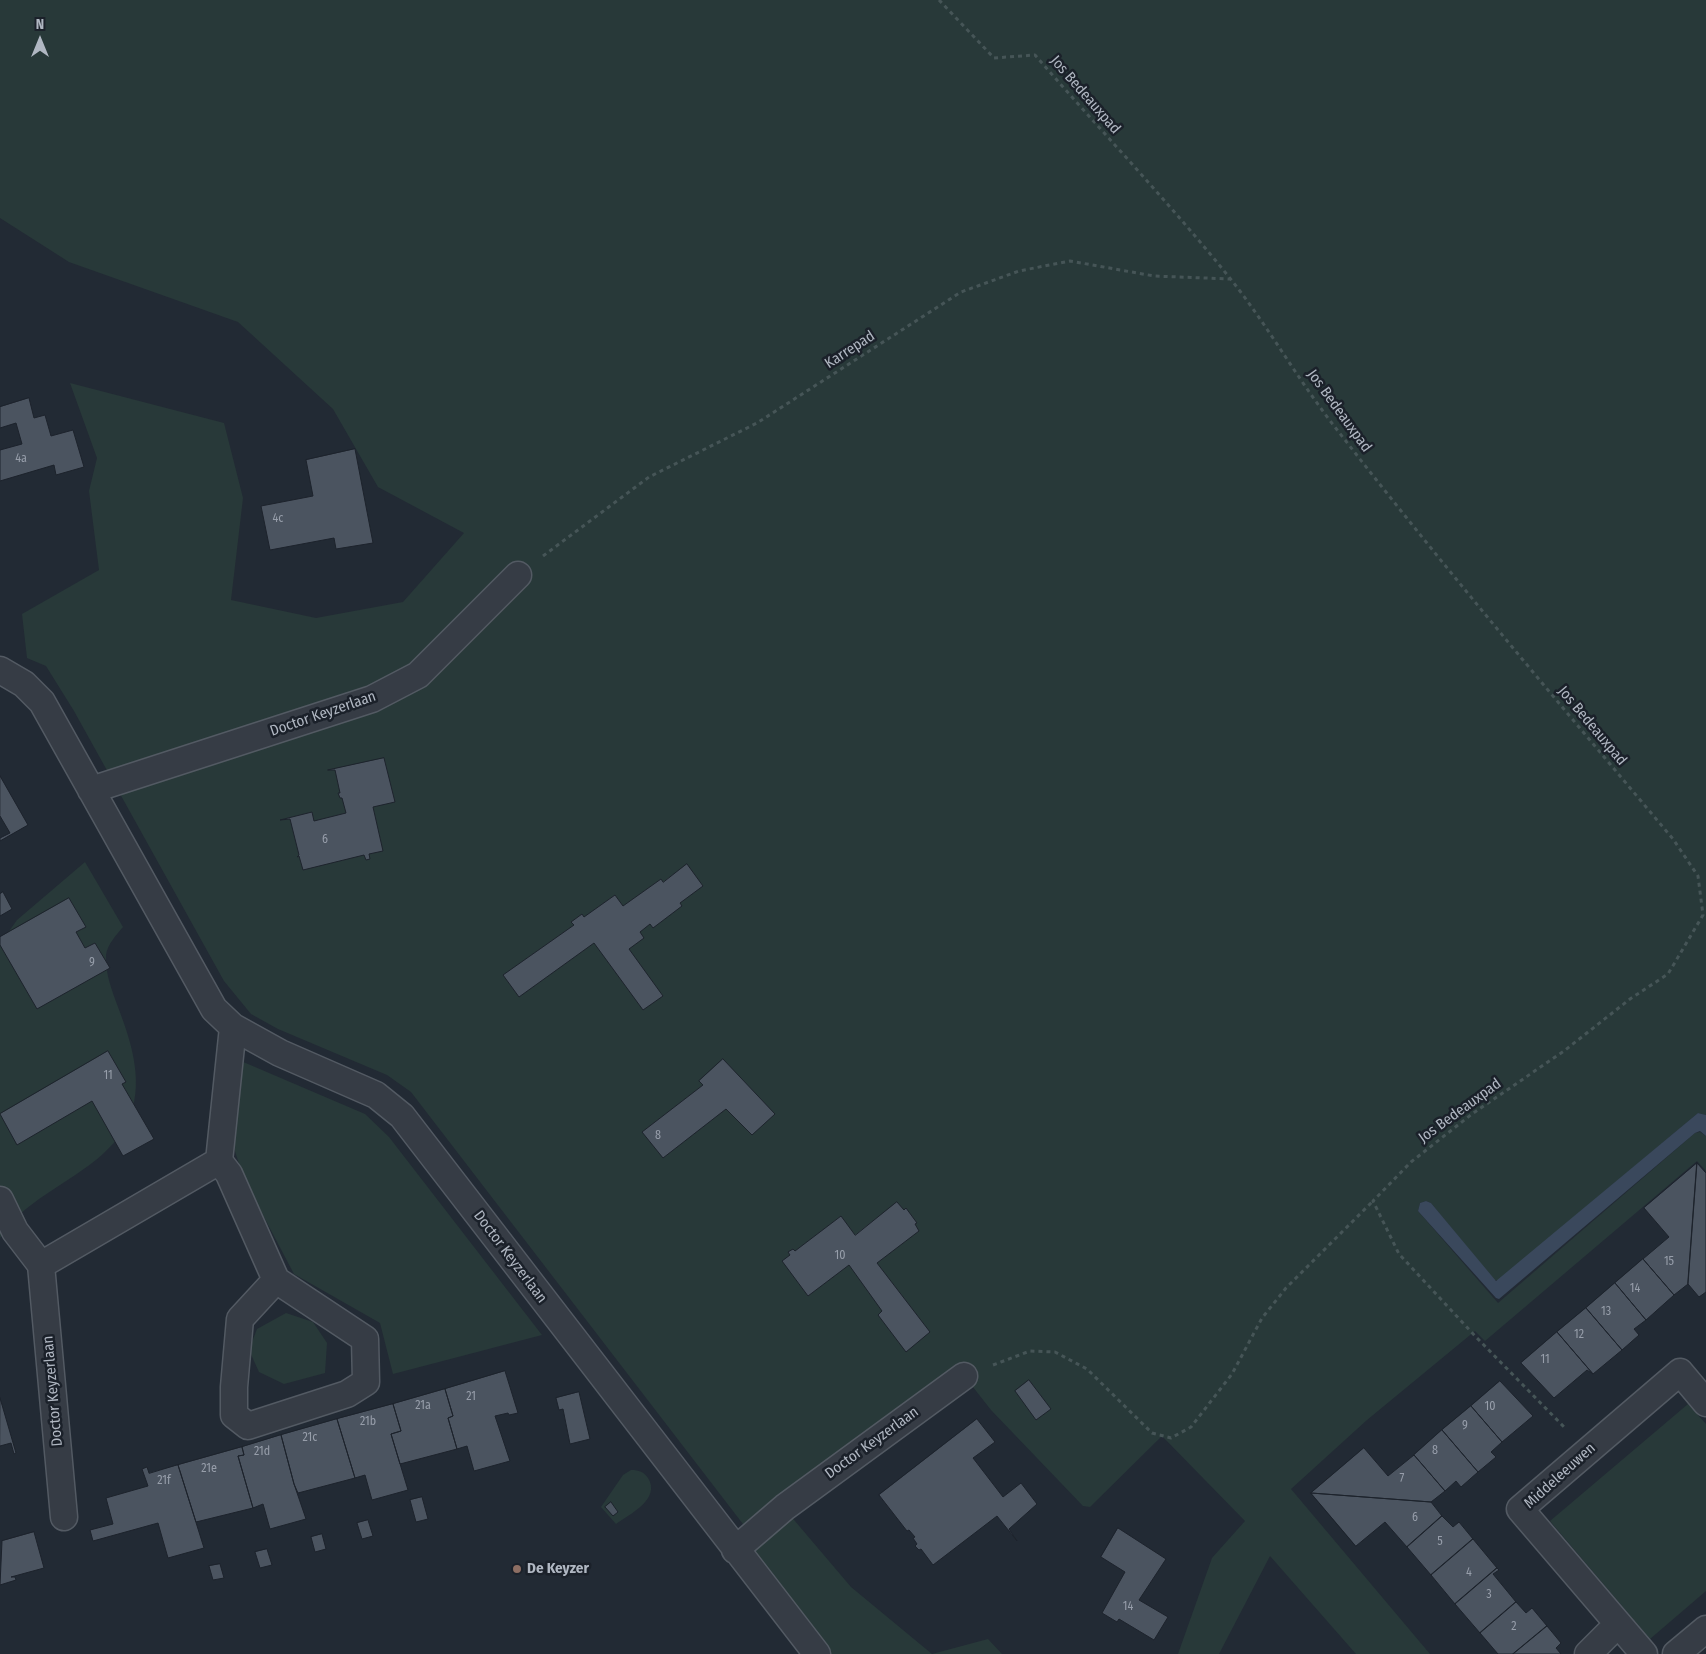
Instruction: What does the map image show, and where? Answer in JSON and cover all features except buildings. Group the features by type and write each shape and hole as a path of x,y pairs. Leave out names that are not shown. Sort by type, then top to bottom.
{"street":[{"name":"Doctor Keyzerlaan","path":"91,790 372,699 418,675 518,574"},
{"name":"Doctor Keyzerlaan","path":"0,670 24,684 42,702 214,1010 233,1027 280,1053 376,1095 402,1116 817,1654"},
{"path":"233,1027 219,1161 229,1174 276,1280 365,1339 366,1382 347,1394 248,1426 234,1415 234,1387 240,1319 276,1280"},
{"path":"0,1200 15,1231 41,1265 219,1161"},
{"name":"Doctor Keyzerlaan","path":"41,1265 64,1517"},
{"name":"Middeleeuwen","path":"1644,1654 1520,1509 1680,1372 1706,1403"},
{"name":"Doctor Keyzerlaan","path":"736,1550 785,1507 964,1376"},
{"path":"1588,1654 1618,1624"},
{"path":"1676,1654 1706,1629"}],"path":[{"name":"Jos Bedeauxpad","path":"939,0 994,58 1035,54 1104,136 1179,217 1231,280 1329,420 1461,587 1672,839 1698,876 1703,916 1668,974 1630,999 1564,1052 1457,1126 1411,1162 1286,1288 1262,1318 1232,1374 1191,1427 1171,1438 1152,1433 1087,1369 1055,1352 1030,1351 964,1376"},
{"name":"Karrepad","path":"518,574 649,477 757,423 961,292 1019,271 1070,261 1154,276 1231,280"},
{"path":"1373,1202 1399,1254 1476,1337 1587,1451"}],"shaded area":[{"path":"0,0 1706,0 1706,1115 1698,1113 1499,1280 1494,1280 1431,1203 1426,1201 1420,1203 1418,1211 1498,1303 1695,1133 1700,1132 1706,1136 1706,1171 1697,1161 1485,1341 1475,1331 1367,1420 1291,1489 1430,1654 1356,1654 1270,1556 1219,1654 1178,1654 1212,1558 1245,1521 1162,1436 1090,1507 1083,1506 991,1410 969,1382 746,1528 411,1092 387,1075 278,1029 251,1014 224,981 74,711 46,666 27,658 22,614 99,570 89,491 97,458 70,383 224,423 243,498 231,600 316,618 403,602 464,533 378,487 333,409 238,322 69,262 0,218"},
{"path":"85,862 123,927 108,947 106,962 109,982 127,1033 134,1060 136,1087 131,1114 121,1134 106,1151 88,1166 31,1205 14,1220 0,1238 0,944 17,920"},
{"path":"241,1061 365,1114 389,1137 542,1335 393,1374 380,1323 294,1274 244,1179 231,1139"},
{"path":"286,1313 313,1322 327,1343 325,1373 284,1384 259,1372 249,1350 257,1329"},
{"path":"1688,1404 1706,1424 1706,1591 1650,1639 1550,1521"},
{"path":"631,1470 641,1472 648,1478 651,1486 650,1493 636,1511 616,1524 601,1507 623,1475"},
{"path":"789,1514 851,1587 932,1654 830,1654 753,1555 765,1537"},
{"path":"988,1639 1002,1654 932,1654"}],"water":[{"path":"1698,1113 1706,1115 1706,1136 1700,1131 1695,1133 1499,1299 1496,1298 1418,1211 1420,1203 1426,1201 1431,1203 1496,1281"}],"place":[{"name":"De Keyzer","path":"517,1569"}]}
